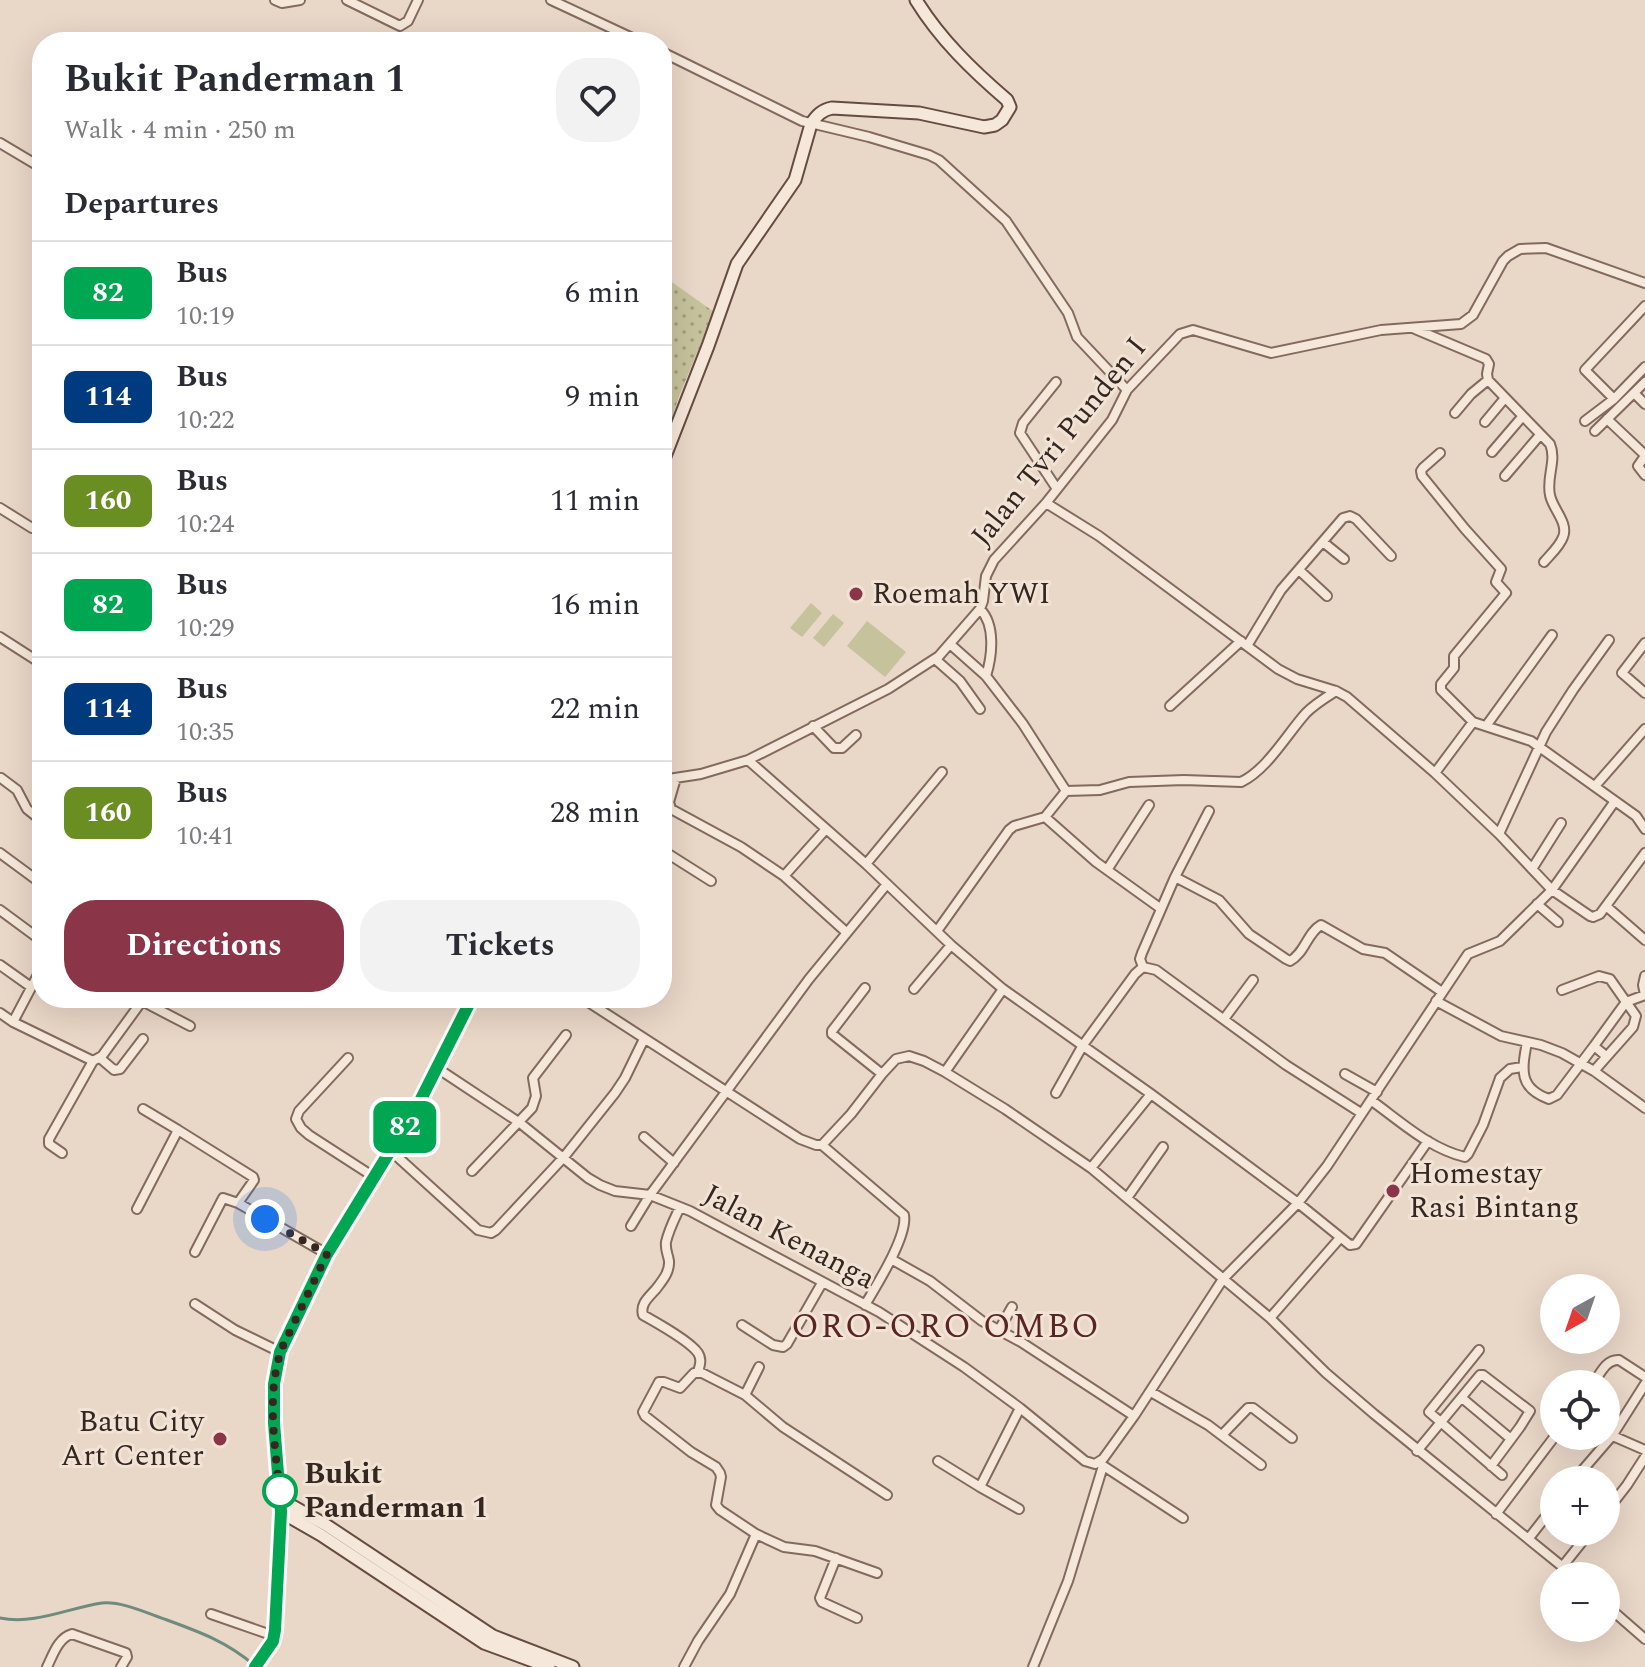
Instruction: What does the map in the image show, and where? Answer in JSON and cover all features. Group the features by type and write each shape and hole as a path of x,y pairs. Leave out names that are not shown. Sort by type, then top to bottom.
{"main road":[{"path":"672,438 737,264 795,180 811,124 821,112 832,108 919,113 984,127 995,125 1005,117 1010,107 1007,100 966,64 916,0"},
{"path":"257,1664 274,1636 281,1512 274,1384 280,1352 327,1254 391,1151 467,1008"},
{"path":"280,1499 326,1525 492,1641 573,1667"},
{"path":"281,1512 492,1641 549,1667"}],"street":[{"path":"275,0 282,3 300,0"},
{"path":"347,0 400,26 408,21 418,0"},
{"path":"551,0 620,32"},
{"path":"672,57 811,124 869,137 939,160 1006,221 1068,313 1077,337 1127,390"},
{"path":"0,143 32,162"},
{"path":"1409,327 1461,324 1468,320 1503,261 1520,249 1546,248 1644,286"},
{"path":"1614,399 1585,370 1645,306"},
{"path":"1409,327 1486,359 1489,364 1488,380 1550,444 1554,454 1549,476 1550,496 1565,528 1563,538 1544,562"},
{"name":"Jalan Tvri Punden I","path":"672,779 701,774 748,760 888,689 935,659 980,609 988,569 994,560 1046,503 1112,420 1127,390 1174,338 1193,330 1271,353 1409,327"},
{"path":"1585,421 1614,399 1645,367"},
{"path":"1455,413 1488,380"},
{"path":"1056,382 1023,423 1020,433 1057,489"},
{"path":"1595,431 1645,382"},
{"path":"1634,393 1645,404"},
{"path":"1485,422 1505,398"},
{"path":"1492,452 1522,417"},
{"path":"1607,419 1645,456 1638,466 1645,475"},
{"path":"1505,476 1540,435"},
{"path":"1440,453 1423,468 1422,476 1501,569 1496,582 1506,593 1454,656 1454,668 1440,687 1443,694 1473,722 1522,737 1540,747 1636,816 1645,829"},
{"path":"1046,503 1099,536 1278,669 1347,697 1435,773 1552,890 1590,916 1597,916 1606,906 1645,853"},
{"path":"0,508 32,528"},
{"path":"1170,706 1244,644 1281,590 1343,518 1350,516 1391,556"},
{"path":"1323,542 1344,559"},
{"path":"1299,570 1327,596"},
{"path":"980,609 987,619 990,638 991,660 986,676"},
{"path":"1486,726 1552,635"},
{"path":"0,637 32,658"},
{"path":"1499,834 1546,732 1609,640"},
{"path":"1645,643 1622,673 1645,693"},
{"path":"950,644 986,676 1023,724 1066,791"},
{"path":"935,659 960,681 980,709"},
{"path":"937,931 1009,830 1045,817 1066,791 1100,790 1129,782 1241,782 1261,766 1315,704 1336,691"},
{"path":"1435,773 1473,722"},
{"path":"813,726 830,745 838,749 856,735"},
{"path":"1595,786 1645,729"},
{"path":"748,760 1003,989 1151,1094 1350,1245 1356,1244 1428,1141"},
{"path":"866,864 942,772"},
{"path":"1,778 17,790 32,813"},
{"path":"672,792 676,778"},
{"path":"1033,1667 1068,1581 1101,1465 1223,1279 1298,1203 1327,1166 1468,954 1500,941 1552,890 1615,801"},
{"path":"1107,870 1149,805"},
{"path":"672,810 741,847 784,876 846,932"},
{"path":"1143,967 1140,959 1160,908 1209,811"},
{"path":"1045,817 1107,870 1160,908"},
{"path":"1532,869 1561,823"},
{"path":"784,876 826,829"},
{"path":"0,853 32,877"},
{"path":"672,856 711,881"},
{"path":"1175,877 1219,900 1249,934 1290,961 1297,957 1315,928 1321,925 1363,949 1385,953 1442,992"},
{"path":"631,1226 650,1195 809,979 887,884"},
{"path":"1537,904 1558,922"},
{"path":"1606,906 1645,940"},
{"path":"0,910 32,934"},
{"path":"914,989 951,945"},
{"path":"0,965 31,987 13,1022"},
{"path":"1143,967 1156,970 1286,1065 1361,1113"},
{"path":"1056,1093 1083,1045 1143,967"},
{"path":"1562,990 1604,976 1610,979 1636,1016 1636,1022 1594,1071"},
{"path":"1527,1042 1522,1067 1525,1081 1542,1097 1555,1097 1626,1002 1645,995 1645,976"},
{"path":"1224,1019 1253,980"},
{"path":"865,988 832,1034 882,1074"},
{"path":"945,1072 1003,989"},
{"path":"1436,1001 1501,1036 1562,1053 1594,1071 1645,1108"},
{"path":"62,1153 49,1144 49,1139 96,1060 133,1008"},
{"path":"155,1008 190,1026"},
{"path":"597,1008 800,1139 822,1145 904,1215 905,1223 891,1259 865,1305"},
{"path":"0,1013 114,1070 120,1069 143,1039"},
{"path":"472,1171 532,1108 536,1096 533,1078 566,1035"},
{"path":"391,1151 478,1230 487,1234 496,1230 564,1157 620,1086 644,1039"},
{"path":"1594,1046 1606,1056"},
{"path":"822,1145 896,1059 905,1056 924,1061 945,1072 1091,1168 1270,1318 1326,1373 1417,1451 1556,1562"},
{"path":"348,1058 299,1111 296,1119 309,1135 374,1177"},
{"path":"1345,1074 1428,1141 1462,1157 1467,1156 1483,1125 1500,1078 1510,1069 1522,1067"},
{"name":"Jalan Kenanga","path":"437,1068 520,1123 600,1185 615,1191 650,1195 680,1207 865,1305 964,1367 1085,1461 1101,1465 1183,1518"},
{"path":"1091,1168 1151,1094"},
{"path":"143,1109 253,1177 238,1203"},
{"path":"137,1209 178,1130"},
{"path":"644,1137 674,1163"},
{"path":"1127,1198 1163,1147"},
{"path":"195,1252 222,1198 238,1203 327,1254"},
{"path":"680,1207 666,1243 669,1269 642,1305 641,1312 696,1350 701,1365 698,1372 680,1388 659,1382 643,1412 650,1421 691,1452 719,1469 721,1477 716,1505 720,1510 756,1534 784,1547 815,1551 877,1573"},
{"path":"1270,1318 1340,1238"},
{"path":"891,1259 930,1281 982,1321 1021,1342 1134,1416"},
{"path":"742,1325 773,1345 783,1347 822,1283"},
{"path":"195,1304 235,1330 280,1352"},
{"path":"999,1330 1012,1307"},
{"path":"1479,1350 1429,1410 1440,1424 1502,1475"},
{"path":"1603,1370 1609,1362 1619,1360 1645,1377"},
{"path":"745,1395 759,1367"},
{"path":"698,1372 745,1395 783,1427 887,1495"},
{"path":"1417,1451 1483,1375 1527,1407 1530,1413 1491,1466"},
{"path":"1620,1419 1645,1384"},
{"path":"1151,1392 1222,1435 1261,1465"},
{"path":"1462,1398 1511,1439"},
{"path":"980,1487 1020,1408"},
{"path":"1222,1435 1248,1408 1253,1408 1292,1438"},
{"path":"1620,1440 1645,1450"},
{"path":"1496,1514 1544,1450"},
{"path":"1585,1466 1597,1450"},
{"path":"1620,1494 1645,1457"},
{"path":"938,1461 1019,1509"},
{"path":"1529,1538 1540,1524"},
{"path":"684,1667 730,1594 756,1534"},
{"path":"1566,1562 1579,1546"},
{"path":"836,1558 820,1598 822,1602 857,1618"},
{"path":"211,1614 274,1636"},
{"path":"1620,1617 1645,1639"},
{"path":"48,1667 60,1642 72,1634 126,1653 121,1667"}],"shaded area":[{"path":"672,282 714,312 672,418"},
{"path":"811,603 822,613 802,637 790,628"},
{"path":"833,614 844,623 824,647 813,638"},
{"path":"867,621 906,652 885,677 847,646"}],"waterway":[{"path":"0,1618 26,1619 89,1605 118,1604 202,1633 254,1665"}],"bus line":[{"name":"82","path":"255,1667 273,1641 275,1630 281,1512 274,1384 280,1352 327,1254 417,1107 467,1008"}],"place":[{"name":"Roemah YWI","path":"856,594"},
{"name":"Homestay Rasi Bintang","path":"1393,1191"},
{"name":"Batu City Art Center","path":"220,1439"},
{"name":"Bukit Panderman 1","path":"280,1491"}],"district":[{"name":"ORO-ORO OMBO","path":"946,1327"}],"route":[{"path":"265,1219 327,1254 280,1352 274,1384 280,1499 280,1491"}]}
